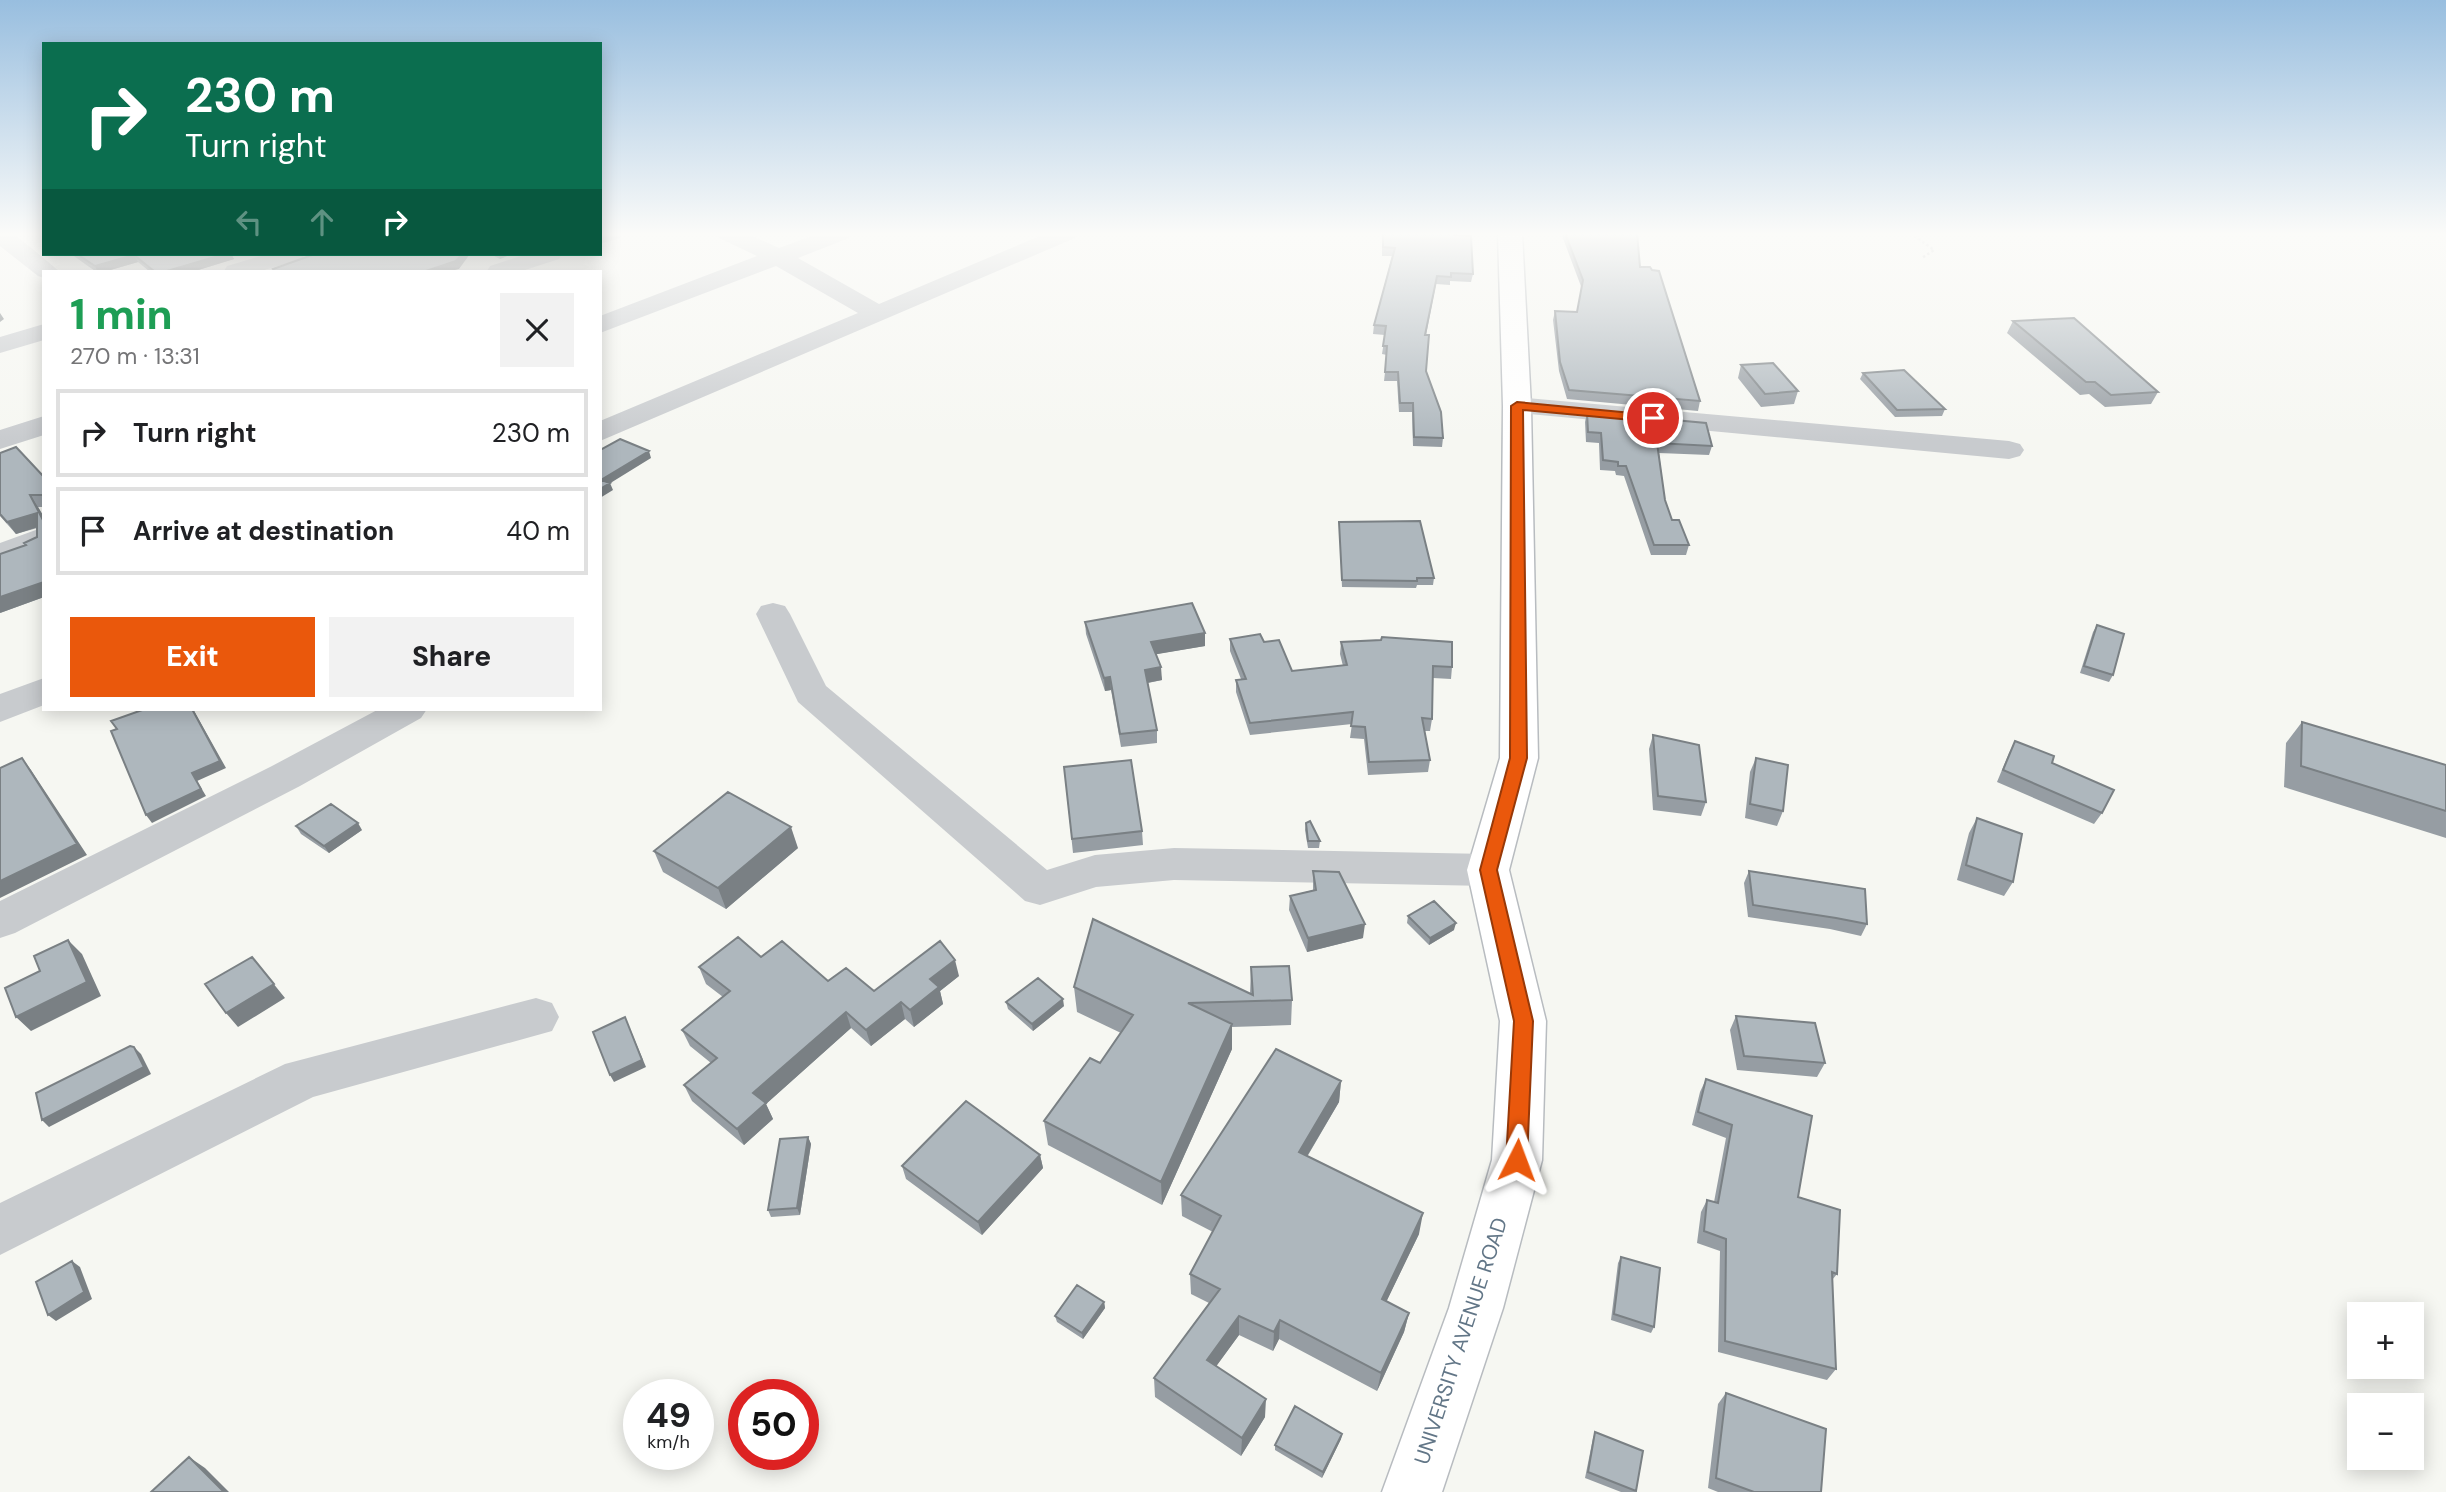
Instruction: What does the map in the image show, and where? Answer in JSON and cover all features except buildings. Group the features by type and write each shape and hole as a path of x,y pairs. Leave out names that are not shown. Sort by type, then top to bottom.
{"main road":[{"name":"UNIVERSITY AVENUE ROAD","path":"1412,1492 1476,1308 1517,1160 1523,1021 1488,870 1518,758 1517,406 1513,303"}],"street":[{"path":"602,324 659,303"},
{"path":"859,303 879,314"},
{"path":"602,431 905,303"},
{"path":"0,345 42,332"},
{"path":"1517,406 2009,450"},
{"path":"0,440 42,426"},
{"path":"0,554 42,538"},
{"path":"773,614 811,693 1040,889 1095,871 1174,864 1488,870"},
{"path":"0,709 42,691"},
{"path":"0,921 286,776 404,711"},
{"path":"0,1230 302,1079 536,1017"}],"route":[{"path":"1517,1160 1523,1021 1488,870 1518,758 1517,406 1653,418"}]}
